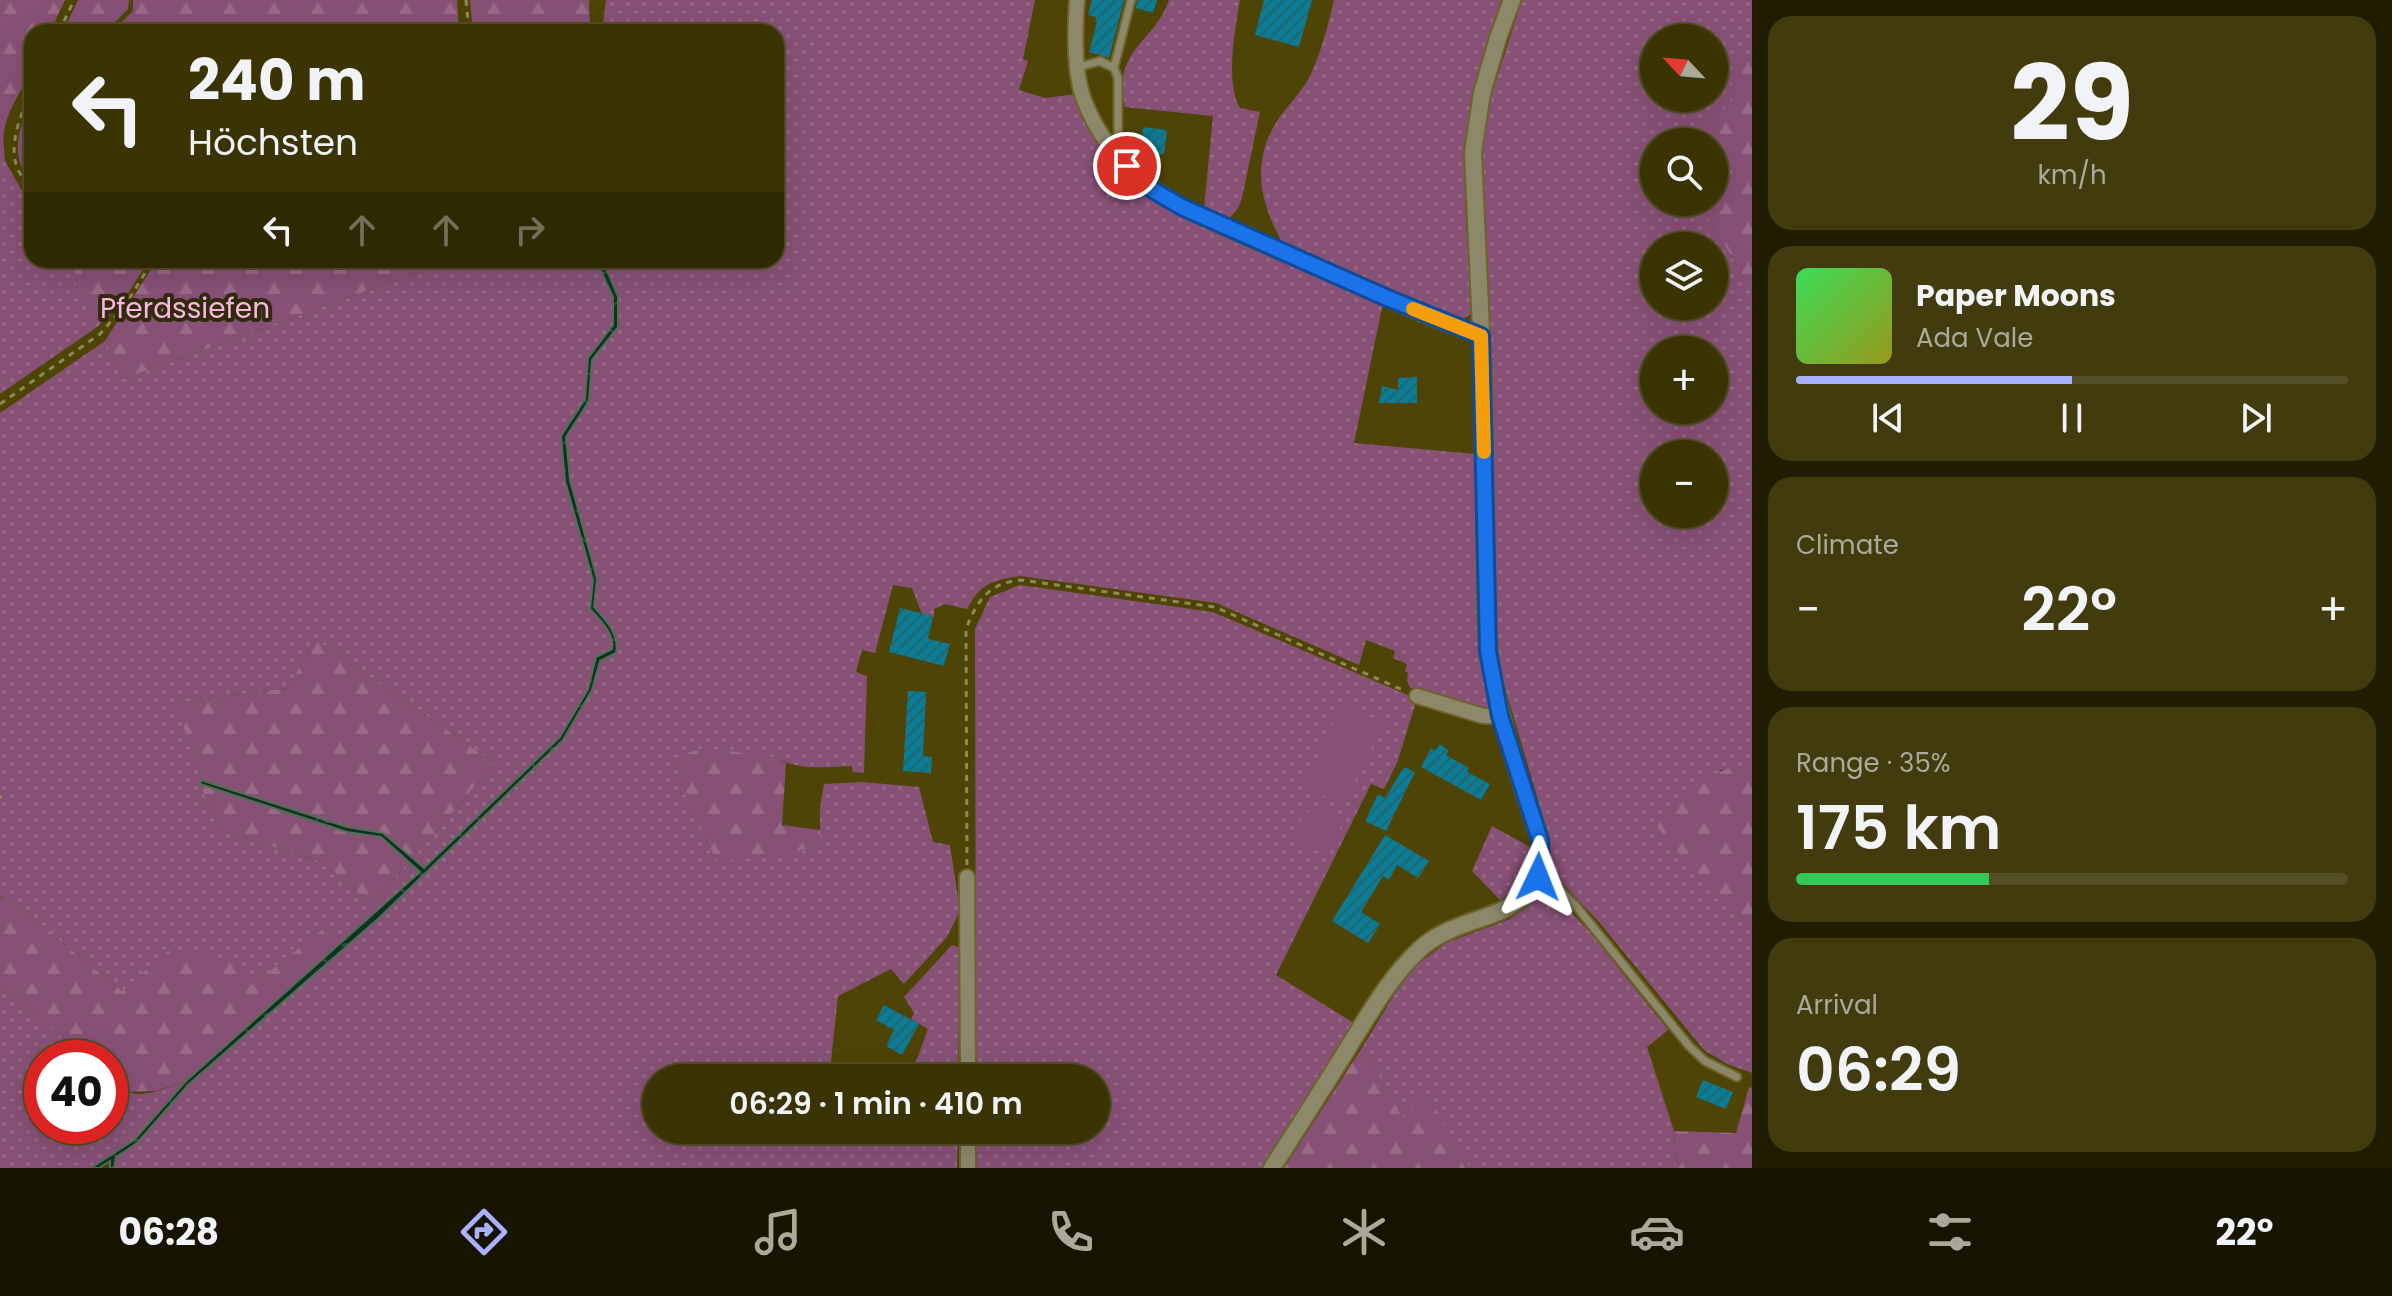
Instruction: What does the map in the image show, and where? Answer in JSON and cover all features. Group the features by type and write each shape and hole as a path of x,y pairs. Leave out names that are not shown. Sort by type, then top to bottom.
{"street":[{"path":"1077,0 1082,96 1102,134 1142,182 1182,207 1481,336"},
{"path":"1272,1168 1361,1027 1404,966 1421,948 1441,934 1505,909 1522,898 1538,877 1540,840 1500,716 1488,651 1486,619 1481,336 1473,152 1482,93 1512,0"},
{"path":"1417,696 1483,716 1500,716"},
{"path":"967,877 968,1064"},
{"path":"968,1144 968,1168"}],"lane":[{"path":"1118,154 1118,78 1114,68 1131,0"},
{"path":"1079,67 1100,61 1114,68"},
{"path":"1538,877 1555,885 1576,906 1689,1046 1705,1061 1737,1077"}],"path":[{"path":"63,24 74,0"},
{"path":"466,0 468,24"},
{"path":"24,107 13,155 16,169 24,178"},
{"path":"0,404 100,334 126,304 148,268"},
{"path":"967,877 966,629 977,601 998,585 1021,580 1215,607 1417,696"}],"green space":[{"path":"0,0 65,0 54,24 24,24 24,85 11,108 5,128 4,149 0,145"},
{"path":"78,0 129,0 128,9 113,24 67,24"},
{"path":"133,0 457,0 458,24 120,24 133,11"},
{"path":"470,0 589,0 590,24 472,24"},
{"path":"606,0 1035,0 1023,59 1028,61 1019,90 1045,98 1077,94 1097,137 1125,173 1121,178 1125,182 1130,178 1166,208 1383,303 1354,443 1476,454 1480,635 1490,707 1484,713 1410,688 1405,671 1407,664 1393,658 1395,651 1366,640 1359,665 1216,603 1020,576 983,588 967,609 945,604 934,609 934,617 922,614 912,588 893,585 875,653 862,650 856,672 867,676 864,773 853,772 852,766 803,766 775,757 672,758 718,862 820,845 820,808 824,784 863,782 919,787 933,842 950,845 960,911 947,937 904,984 891,969 838,996 832,1064 642,1064 642,1144 958,1144 957,1168 114,1168 116,1157 137,1143 189,1084 379,918 563,740 592,690 600,660 616,653 614,634 594,608 597,579 570,480 566,437 589,401 592,360 618,327 618,296 606,268 784,268 784,24 603,24"},
{"path":"1169,0 1240,0 1232,55 1235,97 1240,108 1260,112 1242,198 1228,220 1204,209 1213,116 1125,107 1124,72 1129,59 1154,27"},
{"path":"1334,0 1505,0 1481,70 1468,124 1465,184 1472,313 1460,321 1283,244 1269,214 1262,184 1263,153 1277,121 1310,76"},
{"path":"1522,0 1752,0 1752,59 1732,58 1732,105 1728,107 1728,24 1640,24 1640,112 1720,112 1699,128 1640,128 1640,216 1707,216 1716,232 1640,232 1640,320 1728,320 1728,251 1752,290 1752,767 1720,770 1713,895 1752,924 1752,1073 1727,1064 1704,1050 1599,922 1561,882 1549,858 1546,827 1501,674 1496,634 1491,349 1481,180 1482,141 1491,96"},
{"path":"1732,57 1752,59 1752,290 1728,251 1728,232 1716,232 1707,216 1728,216 1728,128 1699,128 1719,112 1728,112 1728,107 1732,104"},
{"path":"24,118 24,170 18,152"},
{"path":"0,145 4,149 5,161 24,194 24,268 75,268 76,285 97,327 0,394"},
{"path":"75,268 144,268 122,303 97,327 76,285"},
{"name":"Pferdssiefen","path":"152,268 430,268 123,379 105,341"},
{"path":"430,268 600,268 613,297 613,325 588,358 585,399 561,436 565,481 593,580 590,609 609,633 612,650 596,657 588,689 560,737 424,868 412,859 495,763 316,640 287,688 177,703 200,784 219,830 323,862 371,905 409,862 421,872 343,943 326,928 252,985 122,991 5,896 0,898 0,413 105,341 123,379"},
{"path":"1020,585 1213,612 1417,699 1397,763 1384,789 1371,784 1276,975 1354,1023 1263,1168 976,1168 976,1144 1110,1144 1110,1064 976,1064 975,629 990,597"},
{"path":"316,640 495,763 412,859 383,833 347,827 201,780 176,703 287,688"},
{"path":"1342,703 1384,723 1343,805 1304,786"},
{"path":"704,748 775,757 786,763 782,825 820,830 821,845 781,855 718,862 672,758"},
{"path":"1731,767 1752,767 1752,924 1713,896 1656,825 1695,782"},
{"path":"200,784 347,832 381,837 409,862 371,905 323,862 219,830"},
{"path":"1319,809 1334,815 1340,830 1334,845 1319,851 1304,845 1298,830 1304,815"},
{"path":"1492,826 1530,847 1527,871 1513,890 1500,900 1472,871"},
{"path":"1538,894 1554,895 1589,931 1668,1030 1647,1047 1674,1131 1676,1168 1464,1168 1468,1165 1426,1093 1402,1119 1363,1046 1397,990 1419,963 1446,943 1510,919"},
{"path":"5,896 122,991 168,951 215,957 233,966 252,985 326,927 343,943 186,1081 156,1091 128,1092 128,1040 66,1040 0,983 0,899"},
{"path":"952,945 960,948 958,1064 915,1064 928,1029 911,1019 914,1013 904,997"},
{"path":"0,983 66,1040 24,1040 24,1144 128,1144 91,1168 0,1168"},
{"path":"1363,1046 1402,1118 1426,1092 1469,1165 1464,1168 1284,1168"},
{"path":"186,1081 128,1144 128,1091 141,1094"},
{"path":"1749,1087 1752,1088 1752,1168 1676,1168 1674,1131 1736,1133"}],"water":[{"path":"600,268 606,268 618,296 618,327 592,360 589,401 566,437 570,480 597,579 594,607 614,634 617,646 616,653 600,661 592,690 563,740 379,918 189,1084 137,1143 116,1157 114,1168 110,1168 110,1161 99,1168 91,1168 134,1140 186,1081 420,872 381,837 347,832 200,784 201,780 347,827 383,833 424,868 560,737 588,689 596,657 612,649 609,633 590,609 593,580 565,481 561,436 585,399 588,358 613,325 613,297"}],"building":[{"path":"1092,0 1124,0 1109,58 1089,52 1097,22 1096,17 1088,15"},
{"path":"1137,0 1157,0 1153,13 1136,8"},
{"path":"1264,0 1312,0 1299,47 1255,35"},
{"path":"1143,127 1167,130 1164,154 1146,156 1141,149"},
{"path":"1417,377 1417,403 1379,403 1382,386 1398,390 1398,378"},
{"path":"900,608 933,616 928,639 950,644 944,666 889,652"},
{"path":"908,691 926,692 923,756 932,757 931,773 903,771"},
{"path":"1439,744 1449,750 1446,755 1469,768 1467,772 1490,784 1481,800 1421,767 1431,748 1435,751"},
{"path":"1404,767 1415,772 1386,831 1365,821 1378,794 1385,798"},
{"path":"1385,835 1429,861 1418,878 1397,865 1389,880 1383,876 1361,912 1380,924 1368,943 1332,921"},
{"path":"884,1005 919,1024 902,1055 886,1046 894,1030 876,1020"},
{"path":"1703,1080 1733,1092 1726,1109 1696,1097"}],"slow traffic":[{"path":"1413,309 1481,336 1484,452"}],"route":[{"path":"1127,166 1142,182 1182,207 1481,336 1488,651 1500,716 1540,840 1538,877"}]}
